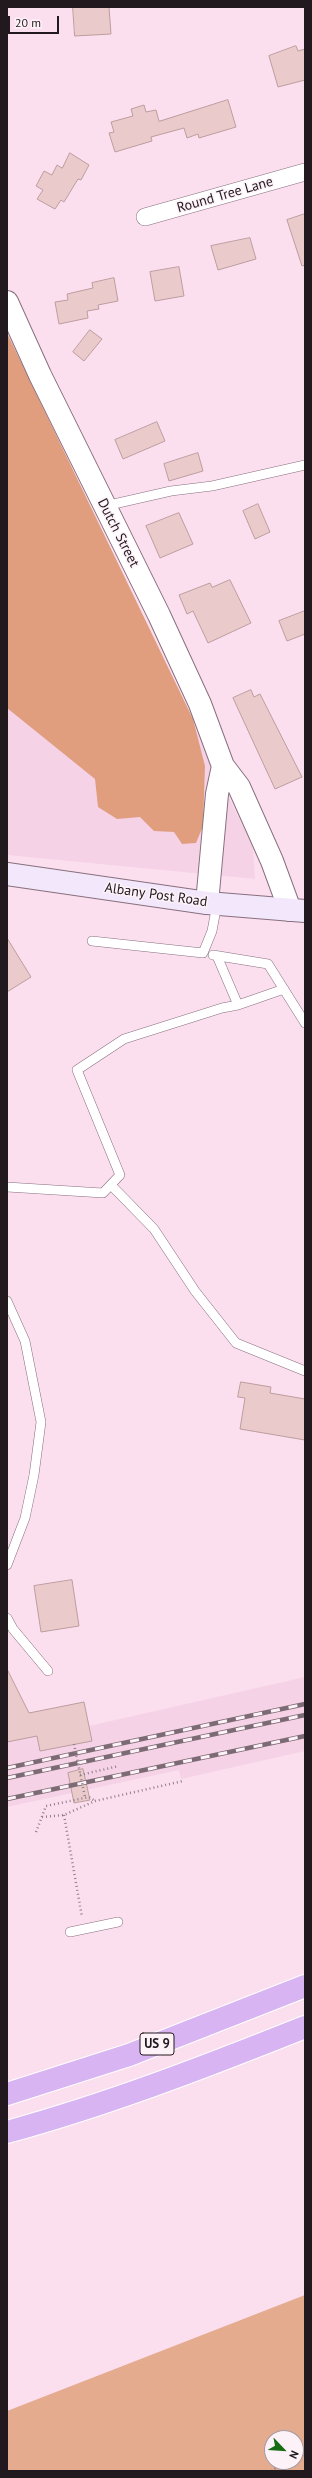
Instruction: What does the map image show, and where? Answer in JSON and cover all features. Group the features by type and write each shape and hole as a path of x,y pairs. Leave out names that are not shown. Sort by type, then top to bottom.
{"highway":[{"name":"US 9","path":"7,2094 129,2055 305,1986"},
{"path":"7,2132 72,2114 142,2090 305,2027"}],"main road":[{"name":"Albany Post Road","path":"7,874 212,903 298,910"}],"street":[{"name":"Round Tree Lane","path":"145,217 305,172"},
{"name":"Dutch Street","path":"7,302 36,369 200,704 222,766"},
{"path":"212,903 217,794 222,766"},
{"path":"222,766 239,787 272,860 298,910"}],"lane":[{"path":"104,506 171,491 212,486 305,465"},
{"path":"203,954 212,931 212,903"},
{"path":"92,941 203,954 268,964 305,1022"},
{"path":"217,956 238,1006"},
{"path":"7,1187 103,1193 120,1175 77,1070 124,1039 222,1008 238,1006 284,989"},
{"path":"111,1185 154,1229 195,1291 236,1344 305,1371"},
{"path":"7,1301 25,1341 41,1422 34,1475 25,1518 7,1565"},
{"path":"7,1618 13,1629 48,1671"},
{"path":"70,1932 118,1922"}],"path":[{"path":"74,1744 85,1797"},
{"path":"80,1775 119,1766"},
{"path":"42,1817 64,1815 95,1801 183,1781"},
{"path":"36,1832 46,1806 85,1797 89,1797 95,1801"},
{"path":"64,1815 82,1921"}],"shaded area":[{"path":"7,333 193,719 205,766 203,826 196,843 182,844 174,832 154,831 140,817 117,819 98,807 95,779 7,708"},
{"path":"7,341 253,847 255,879 7,855"},
{"path":"305,1677 305,1751 181,1779 179,1770 7,1807 7,1729 29,1713 84,1702 89,1726"},
{"path":"305,2295 305,2471 7,2471 7,2411"}],"building":[{"path":"73,7 109,7 111,34 75,36"},
{"path":"296,46 298,51 305,49 305,80 278,87 269,56"},
{"path":"228,100 236,127 199,138 198,134 187,138 184,128 151,137 152,141 115,152 109,133 114,132 111,122 133,116 131,109 144,105 146,112 156,110 159,121"},
{"path":"70,153 89,165 81,180 78,179 64,202 61,200 55,209 37,199 43,190 36,186 44,171 52,175 57,165 62,168"},
{"path":"305,214 305,265 302,266 287,220"},
{"path":"250,238 256,259 218,270 211,246"},
{"path":"179,267 184,296 155,301 150,272"},
{"path":"114,278 118,301 98,305 99,309 87,311 88,318 59,324 55,302 68,300 67,294 93,288 92,283"},
{"path":"90,330 102,339 84,361 73,352"},
{"path":"157,422 165,441 123,459 115,440"},
{"path":"198,453 203,471 169,481 164,464"},
{"path":"258,504 270,532 255,539 243,511"},
{"path":"179,513 193,544 160,558 146,526"},
{"path":"230,580 251,623 208,643 193,611 187,614 179,595 210,583 212,587"},
{"path":"305,611 305,634 287,641 279,621"},
{"path":"251,690 254,697 260,694 302,777 275,789 233,698"},
{"path":"7,938 31,977 7,992"},
{"path":"241,1382 271,1387 270,1393 305,1399 305,1440 240,1429 245,1398 238,1397"},
{"path":"72,1580 79,1626 41,1632 34,1586"},
{"path":"7,1669 29,1713 84,1702 92,1741 40,1751 37,1736 7,1742"},
{"path":"83,1769 90,1800 74,1803 68,1773"}],"railway":[{"path":"7,1768 305,1704"},
{"path":"7,1778 305,1715"},
{"path":"7,1799 305,1736"}]}
